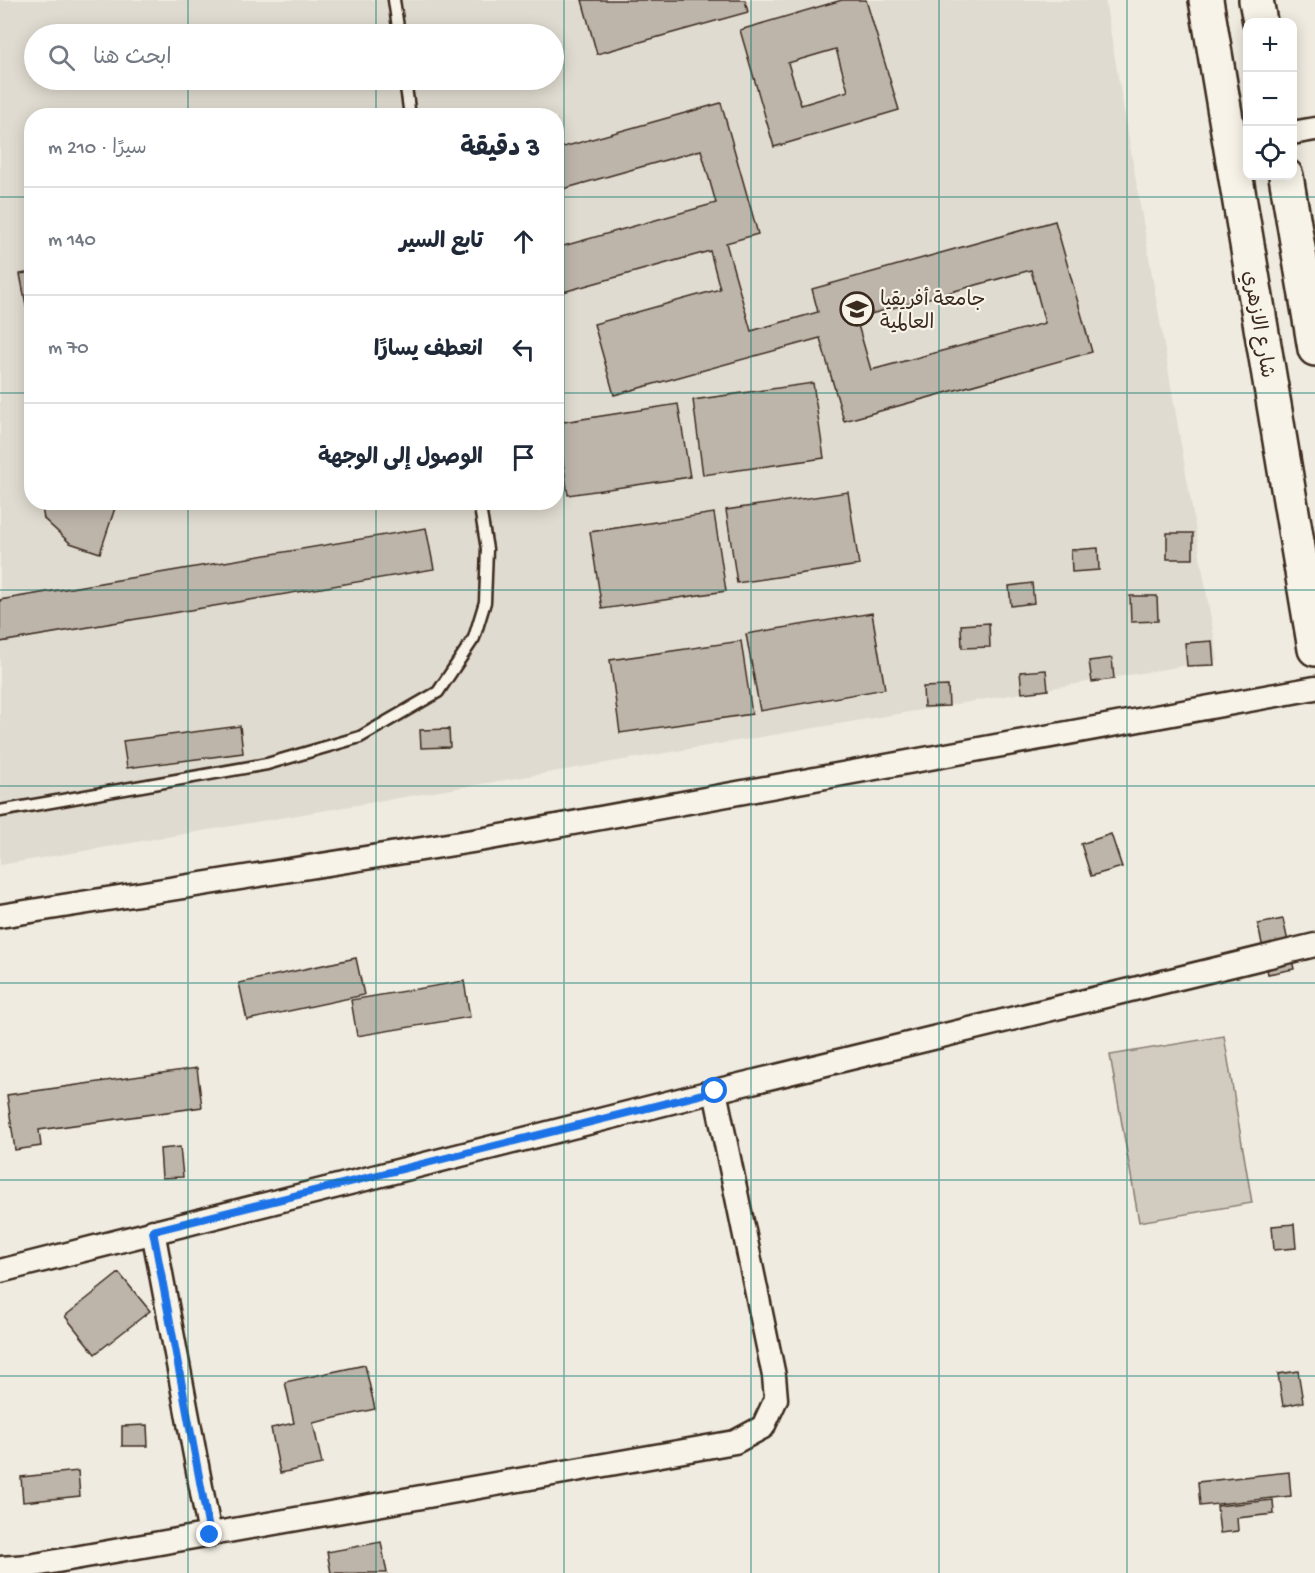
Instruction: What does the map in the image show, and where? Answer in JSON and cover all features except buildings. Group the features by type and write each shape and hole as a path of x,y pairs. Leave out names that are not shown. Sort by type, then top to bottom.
{"main road":[{"name":"شارع الازهري","path":"1206,0 1315,649"},
{"path":"1256,0 1259,18"},
{"path":"1287,180 1315,350"}],"street":[{"path":"1297,132 1315,129"},
{"path":"0,916 485,839 1315,688"},
{"path":"0,1270 715,1091 1315,945"},
{"path":"0,1568 29,1566 210,1535 735,1442 763,1426 776,1399 774,1376 715,1091"},
{"path":"153,1231 210,1535"}],"lane":[{"path":"394,0 398,24"},
{"path":"406,90 409,108"},
{"path":"0,811 267,765 360,737 438,692 474,638 485,602 487,549 480,510"}],"shaded area":[{"name":"جامعة أفريقيا العالمية","path":"0,0 1105,0 1218,660 0,865"},
{"path":"1224,1036 1252,1203 1139,1222 1110,1055"}],"place":[{"name":"جامعة أفريقيا العالمية","path":"857,309"}],"route":[{"path":"210,1535 153,1231 715,1091"}]}
